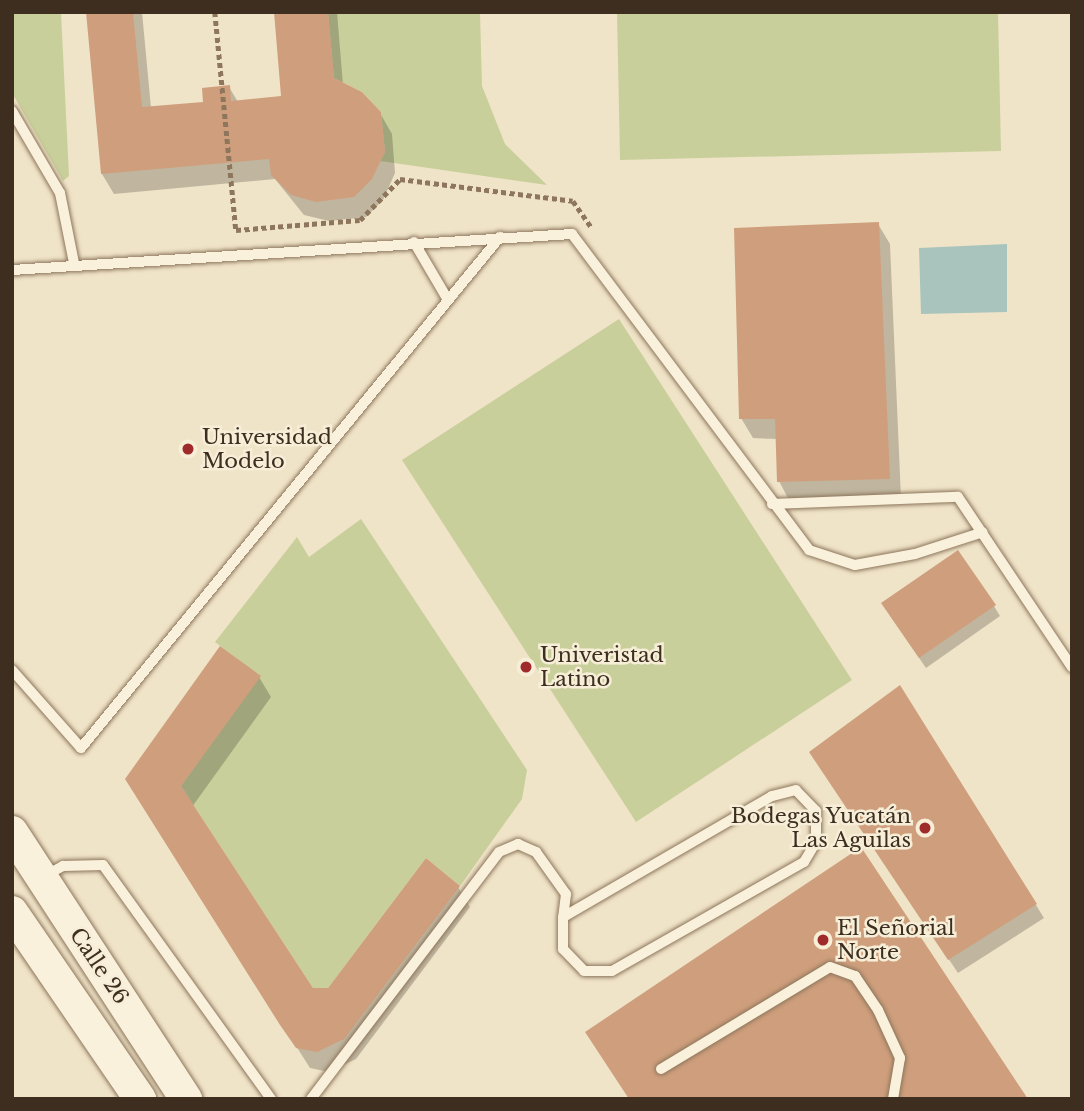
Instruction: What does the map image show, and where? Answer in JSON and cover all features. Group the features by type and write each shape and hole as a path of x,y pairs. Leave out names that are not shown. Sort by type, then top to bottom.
{"main road":[{"name":"Calle 26","path":"12,832 186,1099"},
{"name":"Calle 26","path":"12,912 140,1099"}],"lane":[{"path":"12,111 60,193 75,263"},
{"path":"12,270 75,263 572,234 809,550 855,565 915,554 983,532"},
{"path":"12,670 81,748 500,237"},
{"path":"414,242 449,300"},
{"path":"772,504 958,497 1072,667"},
{"path":"311,1099 499,852 519,844 536,852 566,894 563,917 563,949 584,971 612,971 804,862 816,842 816,811 796,790 772,796 563,917"},
{"path":"41,879 62,866 103,865 271,1099"},
{"path":"661,1069 830,967 855,976 878,1010 900,1058 894,1099"}],"path":[{"path":"215,12 236,230 360,220 400,179 573,201"}],"green space":[{"path":"12,12 61,12 69,176 63,181 12,93"},
{"path":"328,12 480,12 482,86 505,144 547,185 380,161 385,152 381,112 362,92 334,78"},
{"path":"617,12 998,12 1001,151 620,160"},
{"path":"619,319 852,680 636,822 402,460"},
{"path":"361,519 527,770 522,799 460,886 426,858 328,988 313,988 181,786 260,676 215,642 297,537 309,557"}],"water":[{"path":"1007,244 1007,312 921,314 919,248"}],"building":[{"path":"86,12 133,12 142,107 203,102 202,88 230,85 231,101 281,96 274,12 328,12 334,78 362,92 381,112 385,152 372,179 354,197 316,202 291,195 271,175 269,159 101,174"},
{"path":"879,222 890,479 777,482 775,419 739,419 734,228"},
{"path":"958,550 996,605 919,658 881,603"},
{"path":"220,646 261,676 181,786 313,988 328,988 426,858 460,886 344,1039 317,1052 296,1048 125,779"},
{"name":"Bodegas Yucatán Las Aguilas","path":"900,685 1037,904 948,960 809,752"},
{"name":"El Señorial Norte","path":"861,847 1028,1099 629,1099 585,1032"}],"place":[{"name":"Universidad Modelo","path":"188,449"},
{"name":"Univeristad Latino","path":"526,667"},
{"name":"Bodegas Yucatán Las Aguilas","path":"925,828"},
{"name":"El Señorial Norte","path":"823,940"}]}
